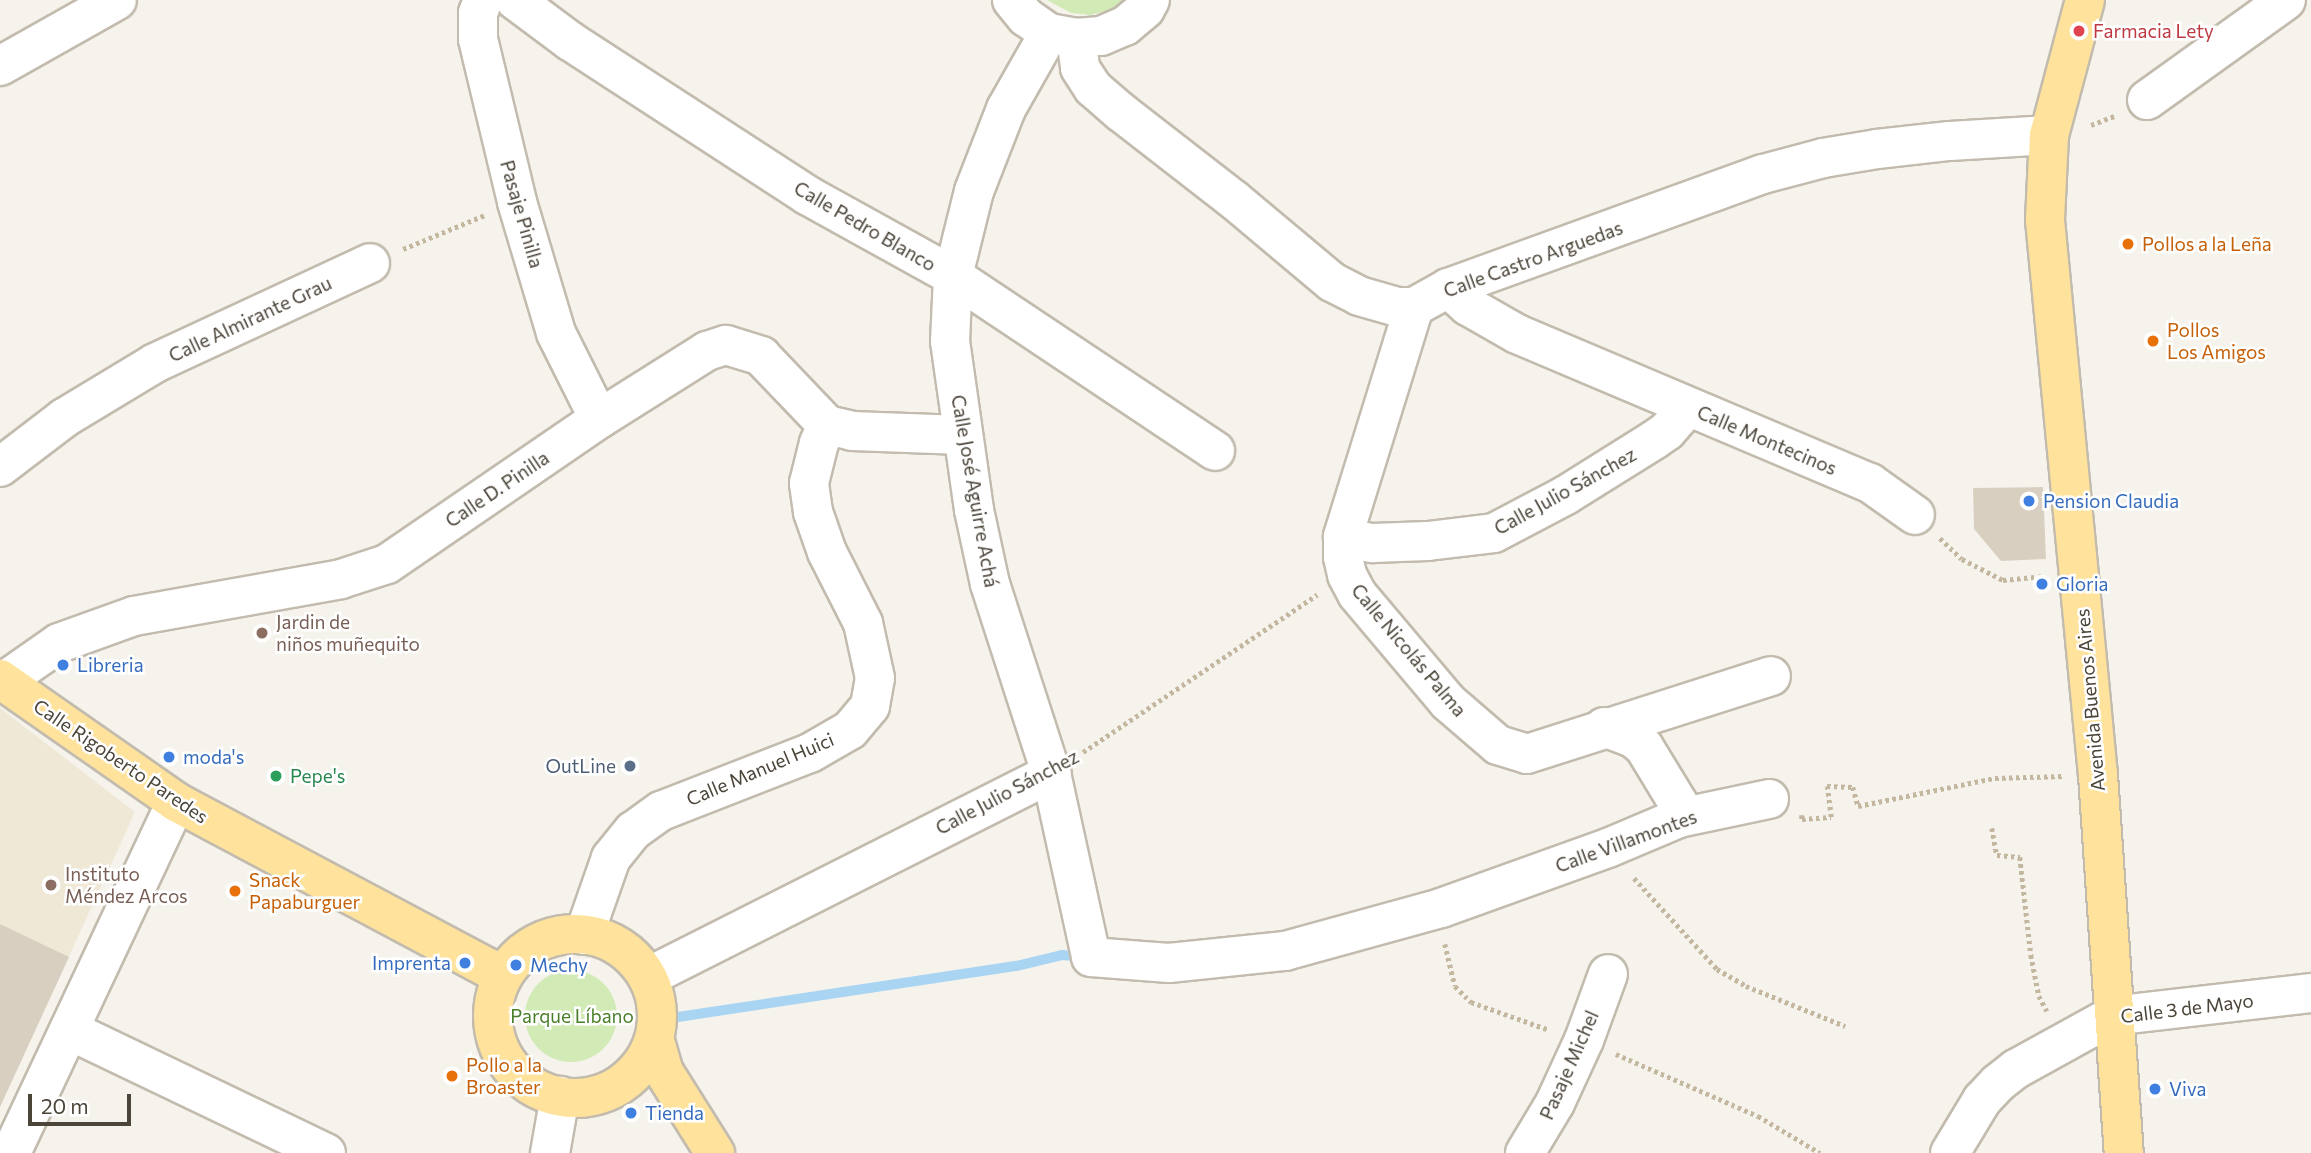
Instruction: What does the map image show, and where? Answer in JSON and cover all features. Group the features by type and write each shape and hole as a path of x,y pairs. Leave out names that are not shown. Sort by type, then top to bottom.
{"main road":[{"name":"Avenida Buenos Aires","path":"2085,0 2049,135 2045,220 2098,775 2112,1016 2124,1153"},
{"name":"Calle Rigoberto Paredes","path":"2,680 176,802 503,976"},
{"path":"584,935 610,942 631,956 648,977 656,998 658,1020 654,1041 659,1062 652,1077 581,1098 560,1096 536,1088 515,1072 501,1051 493,1026 494,1000 503,976 518,957 537,943 560,936 584,935"},
{"path":"652,1077 715,1153"}],"street":[{"path":"0,66 117,0"},
{"name":"Pasaje Pinilla","path":"483,0 478,13 478,38 517,202 556,333 599,419"},
{"name":"Calle Pedro Blanco","path":"515,0 570,41 807,195 953,276 1215,451"},
{"path":"1012,0 1026,17 1062,35 1101,36 1125,26 1150,0"},
{"path":"2147,100 2287,0"},
{"path":"1062,35 1093,88 1332,282 1378,303 1413,307"},
{"name":"Calle José Aguirre Achá","path":"1062,35 1006,109 974,191 953,276 950,341 963,435 990,584 1051,773 1091,957"},
{"name":"Calle Castro Arguedas","path":"1413,307 1448,288 1763,174 1799,165 1926,144 2049,135"},
{"name":"Calle Almirante Grau","path":"0,467 64,418 155,363 370,263"},
{"name":"Calle Montecinos","path":"1448,288 1468,306 1517,334 1870,483 1915,515"},
{"name":"Calle Nicolás Palma","path":"1413,307 1343,537 1347,575 1357,594 1448,702 1497,745 1527,754 1604,727 1771,676"},
{"name":"Calle D. Pinilla","path":"2,680 59,643 135,616 341,579 387,564 599,419 707,351 726,345 761,356 828,425"},
{"name":"Calle Julio Sánchez","path":"1343,537 1372,543 1428,541 1494,533 1566,495 1654,440 1667,431 1688,407"},
{"path":"828,425 852,431 963,435"},
{"name":"Calle Manuel Huici","path":"584,935 611,858 632,831 661,811 810,753 850,730 870,706 876,678 863,623 827,552 813,512 809,482 819,443 828,425"},
{"path":"1604,727 1633,738 1644,747 1678,803 1679,818"},
{"name":"Calle Julio Sánchez","path":"648,977 1051,773"},
{"name":"Calle Villamontes","path":"1091,957 1168,963 1285,951 1441,908 1608,848 1679,818 1769,799"},
{"path":"11,1153 176,802"},
{"name":"Pasaje Michel","path":"1525,1153 1555,1103 1584,1040 1608,974"},
{"name":"Calle 3 de Mayo","path":"1950,1153 1982,1100 1998,1083 2016,1069 2112,1016 2311,993"},
{"path":"69,1030 326,1153"},
{"path":"550,1153 560,1096"}],"path":[{"path":"2049,135 2098,123 2147,100"},
{"path":"370,263 517,202"},
{"path":"1915,515 1962,559 2003,580 2079,573"},
{"name":"Calle Julio Sánchez","path":"1051,773 1347,575"},
{"path":"1769,799 1801,795 1802,818 1831,817 1827,786 1853,787 1858,806 1995,778 2098,775"},
{"path":"1992,828 1997,855 2020,857 2031,956 2039,996 2062,1043"},
{"path":"1608,848 1717,969 1746,986 1845,1026"}],"shaded area":[{"name":"Instituto Méndez Arcos","path":"0,708 135,812 0,1107"}],"green space":[{"path":"1047,0 1124,0 1109,10 1090,15 1071,13"},
{"name":"Parque Líbano","path":"571,970 589,973 604,983 614,998 617,1016 614,1034 604,1049 589,1059 571,1062 553,1059 538,1049 528,1034 525,1016 528,998 538,983 553,973"}],"building":[{"path":"2043,487 2046,559 2001,561 1974,529 1973,488"},
{"path":"0,924 69,957 0,1107"}],"waterway":[{"path":"658,1020 1017,966 1062,955 1084,957"}],"place":[{"name":"Farmacia Lety","path":"2079,31"},
{"name":"Pollos a la Leña","path":"2128,244"},
{"name":"Pollos Los Amigos","path":"2153,341"},
{"name":"Pension Claudia","path":"2029,501"},
{"name":"Gloria","path":"2042,584"},
{"name":"Jardin de niños muñequito","path":"262,633"},
{"name":"Libreria","path":"63,665"},
{"name":"moda's","path":"169,757"},
{"name":"OutLine","path":"630,766"},
{"name":"Pepe's","path":"276,776"},
{"name":"Instituto Méndez Arcos","path":"51,885"},
{"name":"Snack Papaburguer","path":"235,891"},
{"name":"Imprenta","path":"465,963"},
{"name":"Mechy","path":"516,965"},
{"name":"Pollo a la Broaster","path":"452,1076"},
{"name":"Viva","path":"2155,1089"},
{"name":"Tienda","path":"631,1113"}]}
